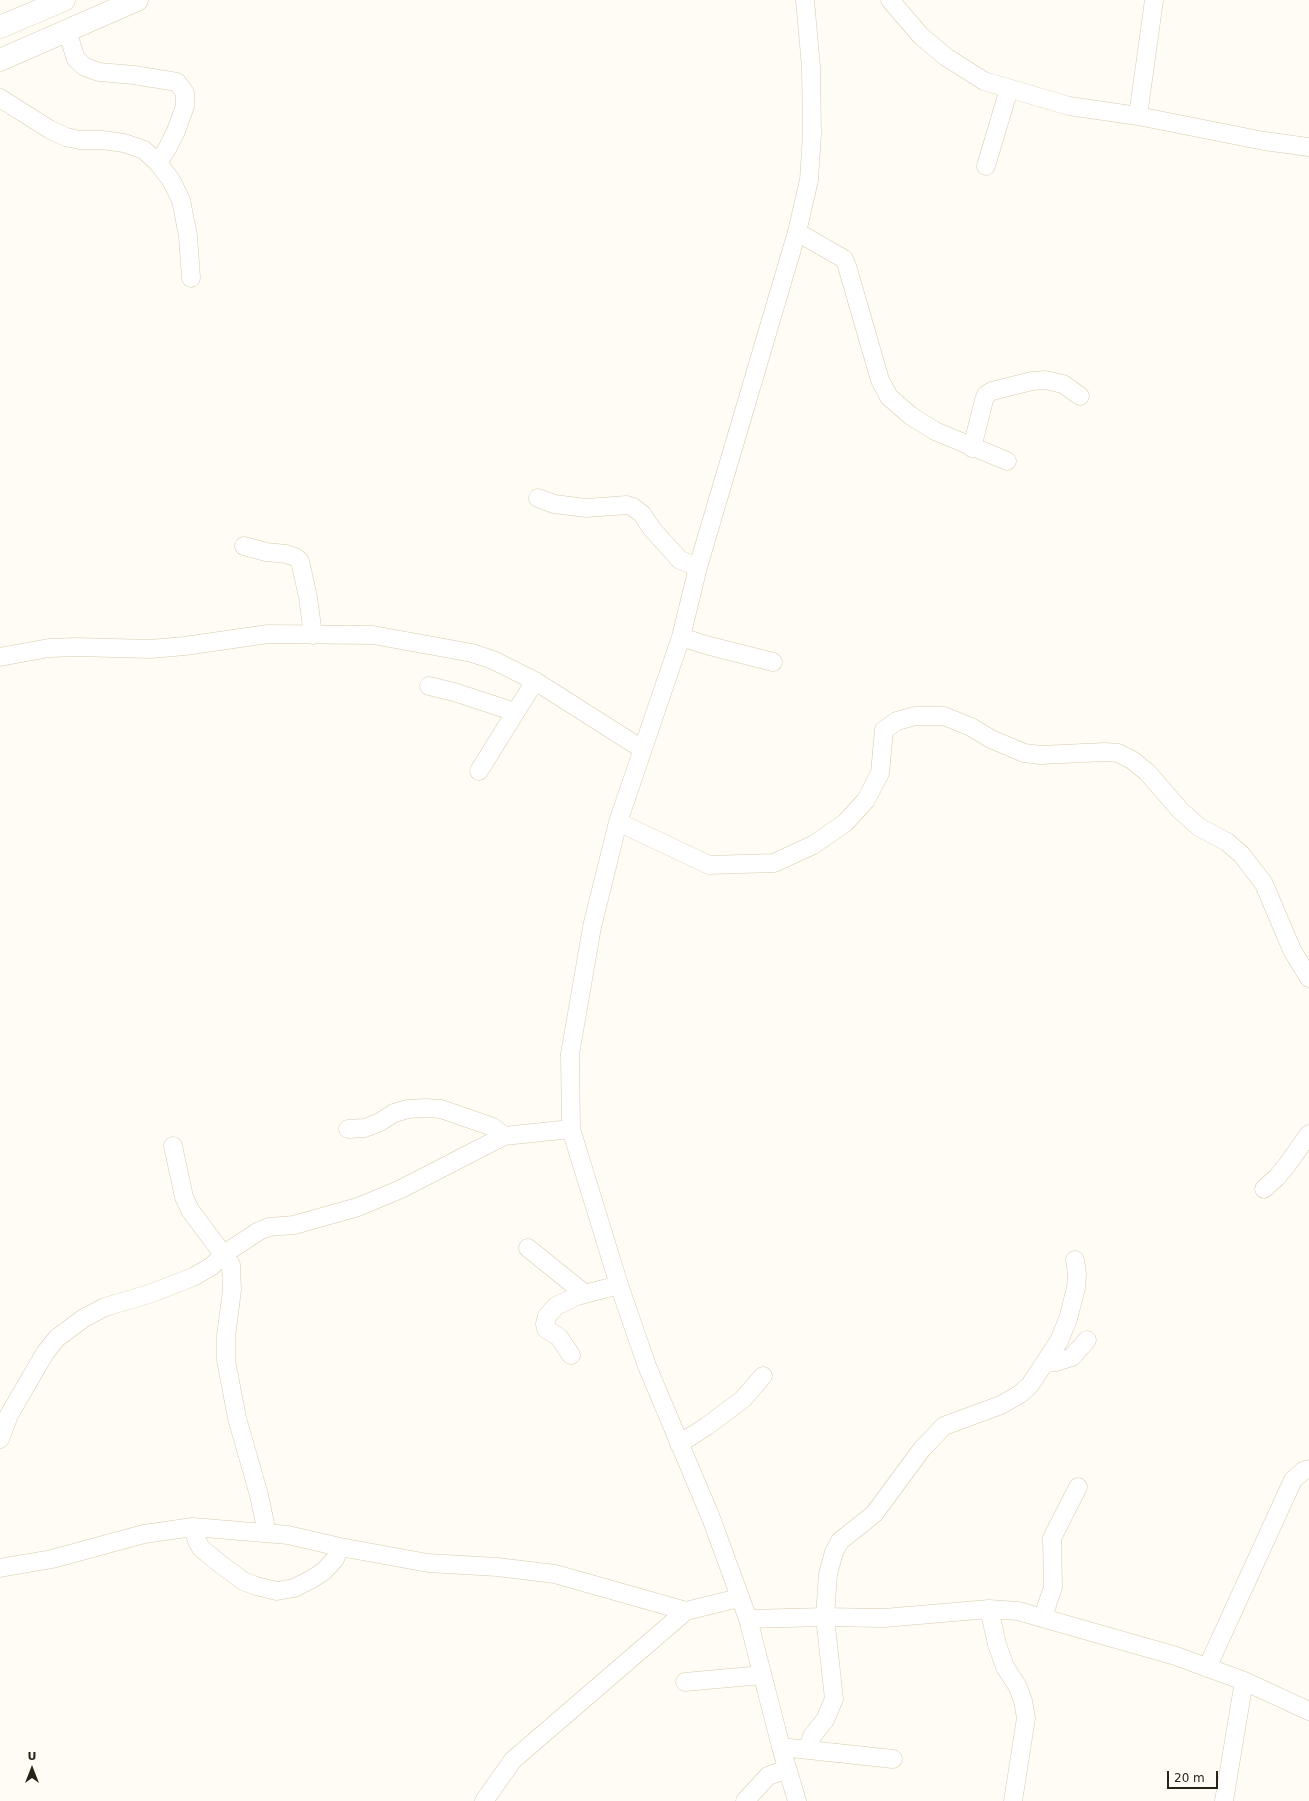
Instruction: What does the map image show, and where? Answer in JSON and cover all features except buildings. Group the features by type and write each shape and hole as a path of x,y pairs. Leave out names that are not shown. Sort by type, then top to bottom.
{"highway":[{"path":"0,27 64,0"},
{"path":"0,60 137,0"}],"street":[{"path":"797,1801 781,1747 748,1620 711,1518 647,1366 619,1284 571,1129 570,1054 592,927 618,822 681,637 698,567 797,232 809,180 812,134 811,67 804,0"},
{"path":"890,0 921,36 946,57 984,81 1069,106 1138,116 1309,147"},
{"path":"1138,116 1154,0"},
{"path":"67,31 76,59 85,67 99,72 134,75 177,82 185,93 185,106 176,132 158,163"},
{"path":"986,166 1009,89"},
{"path":"0,98 49,129 66,137 80,140 102,140 124,143 144,150 158,163 171,180 181,200 188,236 192,278"},
{"path":"797,232 844,259 880,380 889,398 911,416 935,431 972,448 1007,461"},
{"path":"972,448 984,400 986,395 992,391 1032,381 1045,380 1063,384 1080,396"},
{"path":"538,498 554,504 586,508 627,505 633,507 642,514 652,530 680,560 698,567"},
{"path":"244,546 266,552 286,554 295,557 300,561 308,597 313,635"},
{"path":"0,657 49,648 77,647 150,649 192,645 268,634 293,633 313,635 373,635 472,653 514,670 535,681 642,749"},
{"path":"681,637 773,662"},
{"path":"479,771 535,681"},
{"path":"429,686 454,692 515,712"},
{"path":"618,822 709,865 774,863 812,845 845,823 866,800 880,773 884,730 897,721 916,716 944,716 971,727 991,739 1024,753 1041,755 1105,752 1118,753 1132,760 1147,772 1180,810 1199,827 1227,842 1242,855 1264,884 1292,950 1309,978"},
{"path":"348,1129 365,1128 380,1122 394,1113 408,1109 426,1108 441,1109 493,1127 504,1136"},
{"path":"0,1439 10,1414 45,1353 57,1338 84,1318 105,1307 149,1294 193,1277 212,1266 224,1254 259,1230 268,1227 294,1225 358,1207 401,1189 504,1136 571,1129"},
{"path":"1264,1189 1282,1171 1309,1134"},
{"path":"173,1146 184,1197 187,1204 231,1265 230,1310 226,1336 226,1360 231,1391 259,1495 267,1533"},
{"path":"528,1248 585,1294"},
{"path":"808,1750 812,1736 825,1720 834,1699 825,1617 828,1574 834,1552 840,1541 874,1514 922,1449 944,1426 988,1411 1020,1394 1030,1385 1046,1363 1059,1341 1073,1305 1077,1274 1075,1260"},
{"path":"571,1355 559,1337 546,1329 545,1324 548,1316 556,1306 585,1294 619,1284"},
{"path":"1046,1363 1056,1362 1072,1357 1088,1340"},
{"path":"679,1444 707,1426 743,1399 763,1376"},
{"path":"1208,1668 1292,1480 1303,1471 1309,1469"},
{"path":"1292,1480 1309,1487"},
{"path":"1043,1617 1053,1587 1052,1538 1078,1487"},
{"path":"193,1527 197,1541 201,1548 230,1572 243,1581 277,1591 294,1588 324,1571 335,1559 340,1547"},
{"path":"0,1568 52,1559 144,1534 193,1527 288,1535 340,1547 428,1563 555,1574 686,1611"},
{"path":"484,1801 513,1760 686,1611 739,1598"},
{"path":"988,1609 997,1644 1005,1667 1018,1687 1023,1701 1026,1718 1013,1801"},
{"path":"748,1620 825,1617 884,1618 988,1609 1018,1611 1176,1656 1244,1680 1309,1711"},
{"path":"684,1682 762,1675"},
{"path":"1224,1801 1244,1680"},
{"path":"781,1747 893,1759"},
{"path":"745,1801 768,1776 787,1769"}]}
